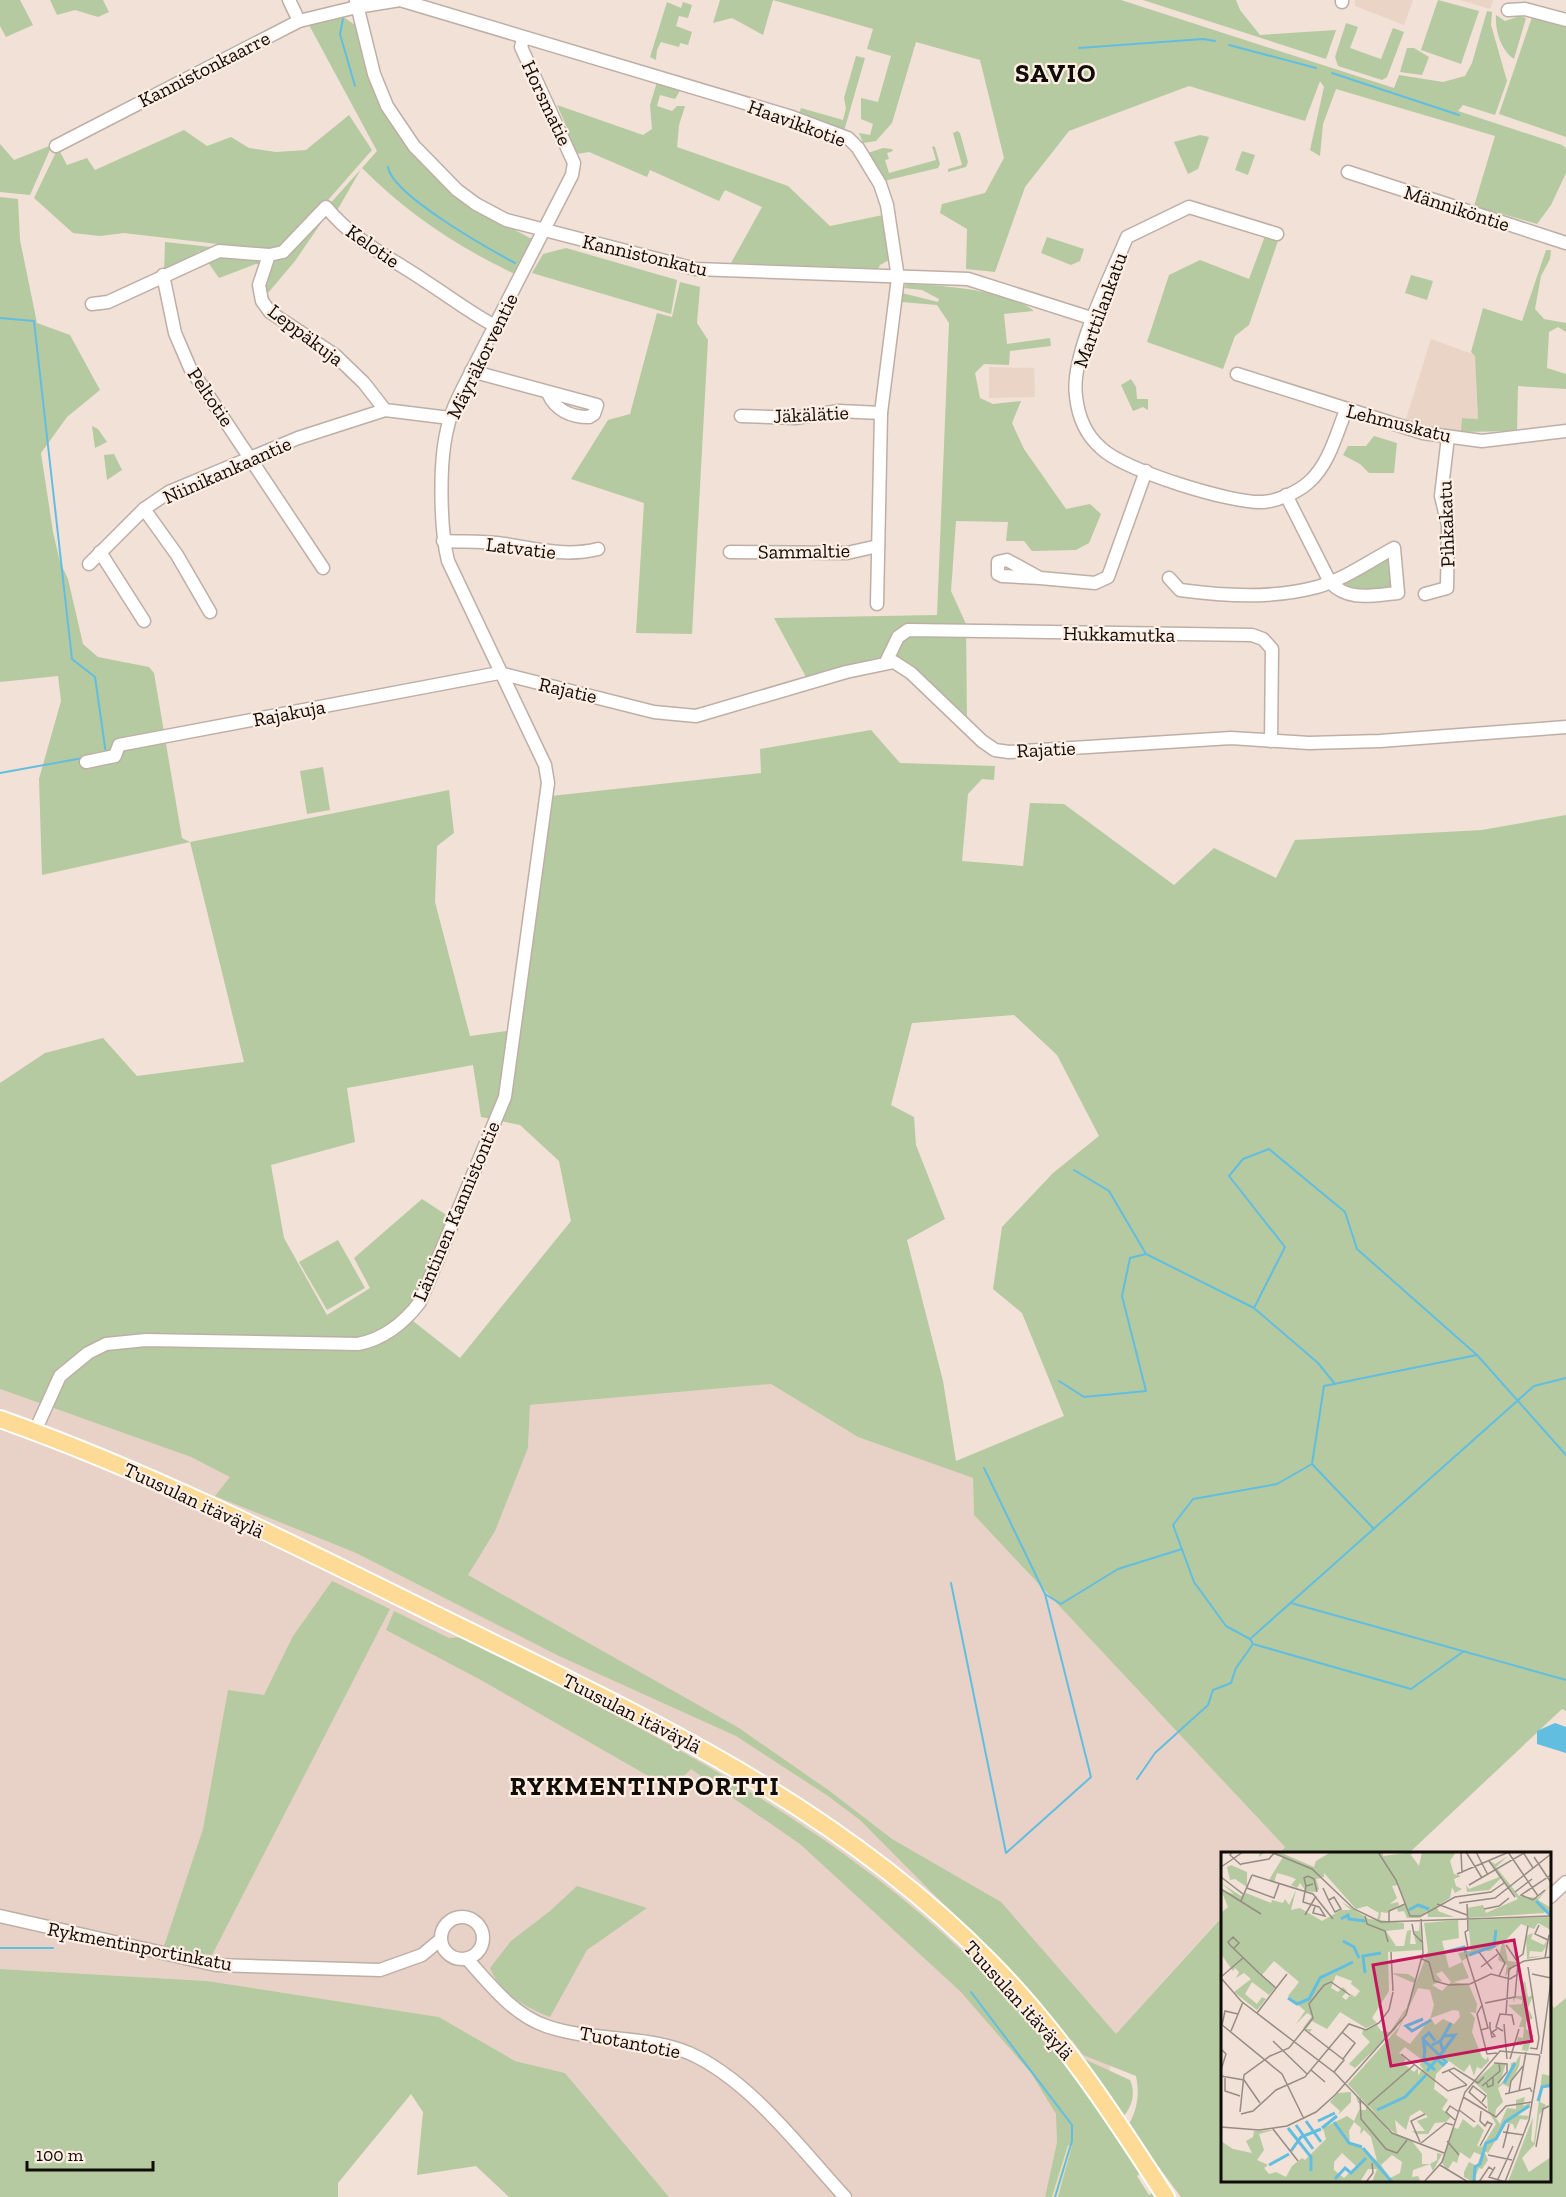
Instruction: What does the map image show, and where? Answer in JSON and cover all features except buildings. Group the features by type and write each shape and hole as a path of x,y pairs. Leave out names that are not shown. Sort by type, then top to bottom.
{"main road":[{"name":"Tuusulan itäväylä","path":"0,1419 95,1454 364,1580 686,1739 794,1802 895,1878 988,1960 1089,2080 1166,2197"}],"street":[{"path":"289,0 299,21"},
{"name":"Haavikkotie","path":"356,4 400,0 523,39 792,117 848,138 858,148 884,195 898,278 881,413 877,604"},
{"name":"Kannistonkaarre","path":"56,146 299,21 356,4"},
{"name":"Kannistonkatu","path":"356,4 374,74 387,106 414,146 442,176 476,204 506,220 696,269 968,279 1094,319"},
{"path":"1508,10 1525,9 1566,20"},
{"name":"Horsmatie","path":"523,39 523,52 565,138 574,163 573,175 544,231"},
{"name":"Männiköntie","path":"1348,172 1566,243"},
{"name":"Kelotie","path":"269,255 284,252 326,207 349,233 424,280 462,309 495,326"},
{"name":"Marttilankatu","path":"1277,234 1189,207 1126,237 1094,319 1077,372 1075,394 1080,416 1089,436 1102,450 1119,461 1241,502 1265,502 1286,495 1308,483 1322,468 1346,410"},
{"name":"Mäyräkorventie","path":"507,689 470,602 448,561 443,541 444,444 450,418 471,371 544,231"},
{"path":"92,304 108,302 219,251 269,255"},
{"name":"Leppäkuja","path":"269,255 259,285 262,301 270,312 335,355 364,383 385,410"},
{"name":"Peltotie","path":"163,275 175,333 190,368 251,457 322,568"},
{"path":"471,371 548,393"},
{"name":"Lehmuskatu","path":"1237,374 1423,433 1488,441 1566,431"},
{"path":"385,410 450,418"},
{"name":"Niinikankaantie","path":"89,564 144,509 169,492 298,438 385,410"},
{"name":"Jäkälätie","path":"741,416 795,418 839,411 881,413"},
{"name":"Pihkakatu","path":"1425,594 1447,588 1448,525 1441,496 1448,437"},
{"path":"1040,578 1095,583 1108,577 1146,471"},
{"path":"1169,578 1180,590 1254,596 1317,587 1330,582 1394,548 1398,593 1353,597 1337,590 1330,582 1286,495"},
{"path":"144,509 177,555 210,612"},
{"name":"Latvatie","path":"443,541 502,544 551,553 582,553 598,549"},
{"name":"Sammaltie","path":"730,552 847,553 878,546"},
{"path":"100,552 144,621"},
{"name":"Hukkamutka","path":"886,662 898,637 908,630 1252,635 1263,639 1272,649 1271,741"},
{"name":"Rajatie","path":"499,673 654,712 696,716 886,662 894,662 910,673 959,722 995,750 1034,751 1231,738 1271,741 1380,741 1566,727"},
{"name":"Rajakuja","path":"86,762 115,756 119,745 499,673"},
{"name":"Läntinen Kannistontie","path":"35,1431 60,1376 88,1353 106,1344 146,1340 358,1344 372,1341 405,1321 420,1302 505,1097 509,1074 548,783 545,765 507,689"},
{"path":"1551,1896 1566,1882"},
{"name":"Rykmentinportinkatu","path":"0,1917 216,1965 380,1970 422,1955 446,1953"},
{"path":"461,1917 468,1918 482,1931 482,1945 479,1951 467,1959 452,1958 446,1953 440,1940 441,1932 449,1921 461,1917"},
{"name":"Rykmentinportinkatu","path":"422,1955 440,1940"},
{"path":"479,1951 483,1977"},
{"name":"Tuotantotie","path":"467,1959 520,2012 546,2026 658,2044 688,2053 723,2071 755,2101 845,2197"}],"shaded area":[{"path":"1355,0 1413,0 1404,25 1355,6"},
{"path":"1460,0 1493,0 1490,9"},
{"path":"1431,339 1475,355 1478,419 1463,418 1461,432 1405,422"},
{"path":"989,367 1034,368 1035,397 989,398"},
{"path":"771,1384 858,1437 973,1478 974,1515 1285,1847 1281,1852 1221,1852 1221,1917 1116,2034 1102,2111 1057,2142 1045,2197 669,2197 565,2073 515,2061 439,2017 207,1981 0,1969 0,1389 191,1457 231,1477 216,1496 356,1553 453,1602 528,1448 530,1405"}],"green space":[{"path":"0,0 20,0 33,25 6,37 0,26"},
{"path":"50,0 103,0 109,12 98,17 75,10 57,15"},
{"path":"720,0 773,0 763,35 732,18 713,23"},
{"path":"773,0 1121,0 1394,88 1399,75 1443,82 1465,76 1472,63 1487,11 1492,12 1491,25 1507,81 1495,115 1463,105 1458,111 1562,145 1566,148 1566,173 1551,205 1537,224 1474,206 1495,136 1336,89 1323,124 1320,156 1310,150 1324,87 1320,81 1305,121 1189,86 1069,131 1025,187 995,272 966,269 967,229 940,213 942,204 985,193 1004,158 980,60 916,42 892,123 876,141 863,143 859,133 870,135 873,124 861,119 861,98 878,102 891,56 867,49 873,29"},
{"path":"1143,0 1236,0 1240,10 1260,35 1336,30 1326,59"},
{"path":"1438,0 1479,11 1461,64 1421,50"},
{"path":"667,2 681,8 683,2 692,5 688,18 679,16 676,26 692,32 688,45 680,43 679,47 661,42 656,60 650,57"},
{"path":"1533,14 1566,24 1566,137 1499,114"},
{"path":"1496,15 1505,21 1520,16 1526,18 1514,59 1500,40"},
{"path":"342,16 355,25 382,109 424,165 471,207 532,239 515,274 434,228 397,200 362,168 377,151 309,25"},
{"path":"1346,23 1358,27 1350,48 1381,59 1393,28 1404,32 1387,77 1382,80 1338,66 1335,57"},
{"path":"1407,48 1414,48 1429,57 1422,75 1400,72"},
{"path":"856,56 865,58 844,131 799,114 801,108 843,120 846,108 844,98"},
{"path":"657,82 681,89 675,99 660,95 657,106 672,111 677,106 685,106 679,125 677,147 788,186 830,226 883,215 889,260 880,265 878,269 731,263 762,207 725,190 719,201 650,170 647,177 589,152 571,155 568,130 557,105 643,135 652,129 650,105"},
{"path":"349,115 372,150 293,240 279,248 260,249 124,233 100,236 73,233 34,198 58,148 67,165 87,158 95,170 184,130 207,146 231,137 249,148 276,152 306,150"},
{"path":"957,131 960,133 968,162 966,167 948,172 948,169 962,165 953,133"},
{"path":"1200,135 1209,137 1198,169 1188,174 1174,142"},
{"path":"0,144 14,160 52,145 30,195 0,192"},
{"path":"932,146 935,147 940,164 938,168 884,181 868,153 883,148 892,149 893,151 887,153 889,159 885,160 889,173 936,160"},
{"path":"1242,151 1255,155 1248,175 1235,170"},
{"path":"361,169 335,214 330,210 295,261 262,300 262,265 256,264 219,278 200,251 164,273 165,242 259,252 294,244"},
{"path":"0,197 18,199 20,240 37,323 70,335 100,390 67,417 41,453 53,532 60,562 68,579 83,644 98,657 149,667 154,673 182,838 190,842 42,875 39,779 61,701 58,676 0,682"},
{"path":"1265,236 1278,241 1249,325 1235,336 1223,369 1147,342 1169,275 1200,260 1249,279"},
{"path":"1047,237 1084,249 1080,261 1071,265 1041,253"},
{"path":"566,248 677,280 671,314 532,273 543,254"},
{"path":"1546,250 1551,250 1550,259 1541,276 1535,309 1544,319 1566,323 1566,332 1558,327 1549,332 1547,368 1566,374 1566,389 1518,386 1517,431 1461,432 1462,418 1478,419 1475,356 1471,352 1483,308 1522,321"},
{"path":"1411,275 1433,281 1427,300 1405,293"},
{"path":"680,282 700,287 697,323 708,340 692,634 636,633 644,503 571,479 608,420 630,414 657,313 672,317"},
{"path":"906,284 954,287 992,294 1024,304 1034,311 1004,314 1007,344 1050,338 1051,346 1010,351 1009,365 984,364 975,373 980,398 993,404 1021,401 1012,423 1024,449 1066,509 1090,504 1101,514 1089,543 1076,550 1032,551 1024,541 1006,541 1008,522 956,521 951,591 966,624 967,722 882,658 806,677 774,618 937,615 949,323 937,305 901,302 902,293 938,302 939,299 922,290 904,288"},
{"path":"1131,379 1136,387 1137,399 1148,399 1148,410 1143,407 1133,411 1121,385"},
{"path":"92,426 98,429 107,442 95,448"},
{"path":"1374,436 1397,443 1394,473 1369,473 1360,464 1343,455 1348,446 1366,446"},
{"path":"114,454 122,470 107,480 104,455"},
{"path":"1391,553 1395,591 1354,594 1334,583"},
{"path":"871,730 900,763 995,766 994,780 982,779 968,794 962,861 1023,866 1030,803 1064,804 1174,885 1214,848 1276,878 1295,840 1482,830 1566,815 1566,1711 1562,1709 1410,1852 1281,1852 1285,1847 974,1515 973,1478 858,1437 771,1384 530,1405 528,1448 495,1531 468,1575 739,1728 831,1792 892,1839 1001,1902 1116,2034 1221,1918 1221,2182 1551,2182 1551,2004 1554,2008 1566,1998 1566,2197 1181,2197 1128,2126 1137,2102 1136,2076 1083,2055 1072,2040 1069,2042 1002,1963 860,1820 828,1796 736,1736 559,1656 356,1553 215,1496 230,1477 191,1457 0,1389 0,1083 45,1053 103,1038 137,1076 244,1062 190,842 449,790 454,833 437,846 435,902 470,1036 520,1029 551,796 761,773 760,749","holes":["1014,1015 1057,1055 1099,1136 1053,1173 1002,1227 993,1289 1022,1313 1064,1416 956,1461 943,1381 907,1240 945,1219 916,1145 914,1117 891,1105 912,1023","473,1065 481,1117 520,1125 559,1161 571,1221 460,1358 413,1321 415,1297 448,1216 422,1199 354,1258 370,1288 327,1315 284,1238 271,1165 355,1142 347,1088"]},
{"path":"323,767 330,810 307,814 300,771"},
{"path":"338,1240 365,1288 327,1310 299,1262"},
{"path":"332,1581 390,1609 212,1955 163,1949 203,1829 228,1690 264,1695 293,1636"},
{"path":"394,1611 449,1638 463,1637 630,1723 790,1817 865,1869 936,1927 1003,1992 1066,2065 1096,2104 1124,2145 1140,2174 1137,2176 1149,2195 1152,2193 1156,2197 1058,2197 1068,2146 1052,2197 1045,2197 1057,2142 1056,2114 1031,2073 961,1992 800,1844 691,1769 671,1789 481,1680 386,1630"},
{"path":"577,1886 647,1908 587,1950 550,2017 515,1999 500,1985 490,1968 511,1941 550,1911"},
{"path":"0,1969 207,1981 439,2017 515,2061 565,2073 669,2197 509,2197 476,2166 417,2175 423,2112 411,2094 338,2183 338,2197 0,2197"},
{"path":"1084,2059 1130,2080 1133,2090 1132,2100 1123,2117"}],"sand":[{"path":"1068,2145 1072,2146 1058,2197 1052,2197"}],"water":[{"path":"1555,1723 1566,1727 1566,1753 1537,1744 1537,1731"}],"waterway":[{"path":"343,19 340,34 355,86"},
{"path":"1079,48 1203,39 1215,41"},
{"path":"1229,45 1316,68"},
{"path":"1332,73 1459,115"},
{"path":"388,167 394,179 423,206 464,234 515,263"},
{"path":"0,318 34,321 72,659 95,677 106,754"},
{"path":"0,773 83,758"},
{"path":"1254,1308 1285,1247 1229,1176 1243,1159 1269,1149 1345,1212 1357,1249 1477,1355 1566,1455"},
{"path":"1074,1170 1109,1191 1146,1254 1254,1308 1318,1363 1335,1384"},
{"path":"1059,1381 1084,1397 1146,1391 1122,1296 1130,1258 1146,1254"},
{"path":"1374,1529 1312,1464 1324,1386 1477,1355"},
{"path":"1250,1639 1534,1386 1566,1378"},
{"path":"1312,1464 1277,1484 1193,1499 1173,1525 1194,1582 1226,1626 1250,1639 1253,1644 1411,1689 1464,1651"},
{"path":"951,1583 1006,1853 1091,1777 1045,1594 984,1468"},
{"path":"1045,1594 1061,1604 1118,1569 1182,1549"},
{"path":"1291,1603 1566,1680"},
{"path":"1137,1779 1155,1753 1208,1705 1213,1690 1231,1683 1236,1668 1253,1644"},
{"path":"0,1948 53,1948"},
{"path":"971,1992 1072,2125 1072,2141 1055,2197"}],"district":[{"name":"SAVIO","path":"1056,73"},
{"name":"RYKMENTINPORTTI","path":"645,1786"}]}
